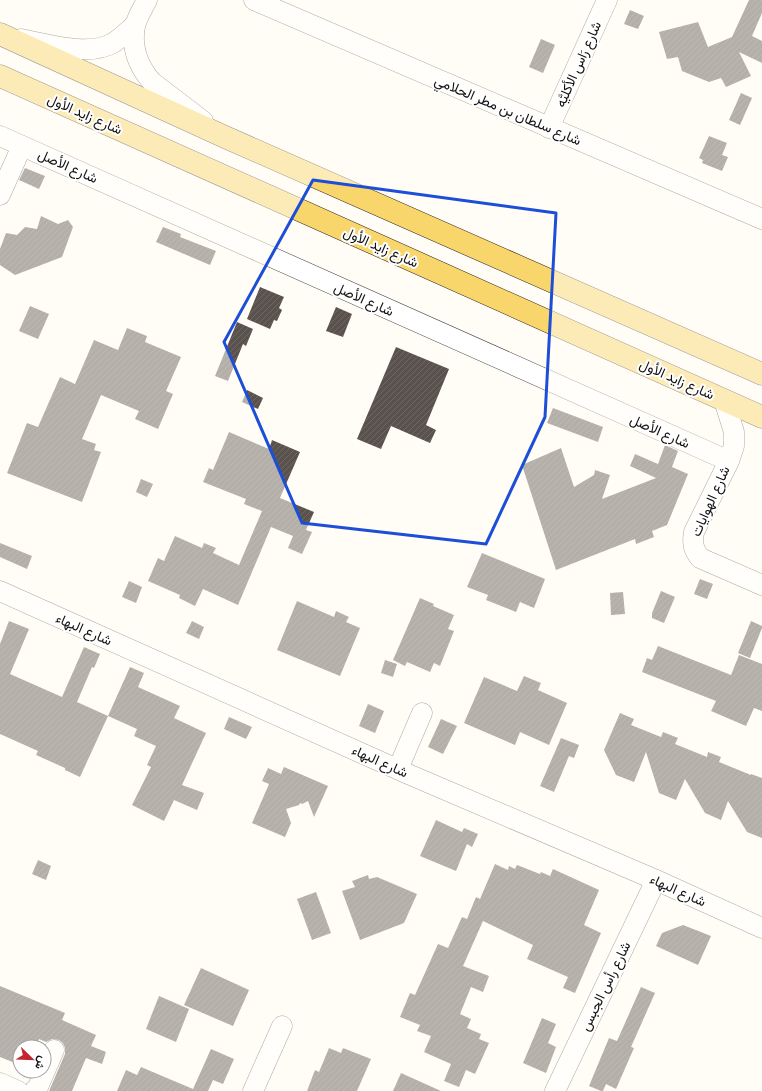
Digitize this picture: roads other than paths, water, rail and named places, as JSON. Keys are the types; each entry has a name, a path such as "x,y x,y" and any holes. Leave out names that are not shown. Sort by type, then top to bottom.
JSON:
{"main road":[{"path":"2,36 225,137 762,374"},
{"name":"شارع زايد الأول","path":"0,76 762,417"}],"street":[{"path":"147,0 135,25 134,48 136,56 145,74 160,89 225,137"},
{"name":"شارع سلطان بن مطر الحلامي","path":"254,0 762,219"},
{"name":"شارع رَاس الأكليَّه","path":"549,128 607,0"},
{"path":"2,36 88,50 101,48 113,43 135,25"},
{"name":"شارع الأصل","path":"0,136 728,461"},
{"path":"0,195 22,146"},
{"name":"شارع الهوايات","path":"724,400 734,432 734,446 694,532 692,542 694,551 700,558 762,585"},
{"name":"شارع البهاء","path":"0,591 398,769 656,880 762,928"},
{"path":"398,769 422,713"},
{"name":"شارع رأس الجبس","path":"555,1091 656,880"},
{"path":"253,1091 282,1026"},
{"path":"34,1091 38,1087 54,1050"},
{"path":"0,1083 18,1091"}]}
